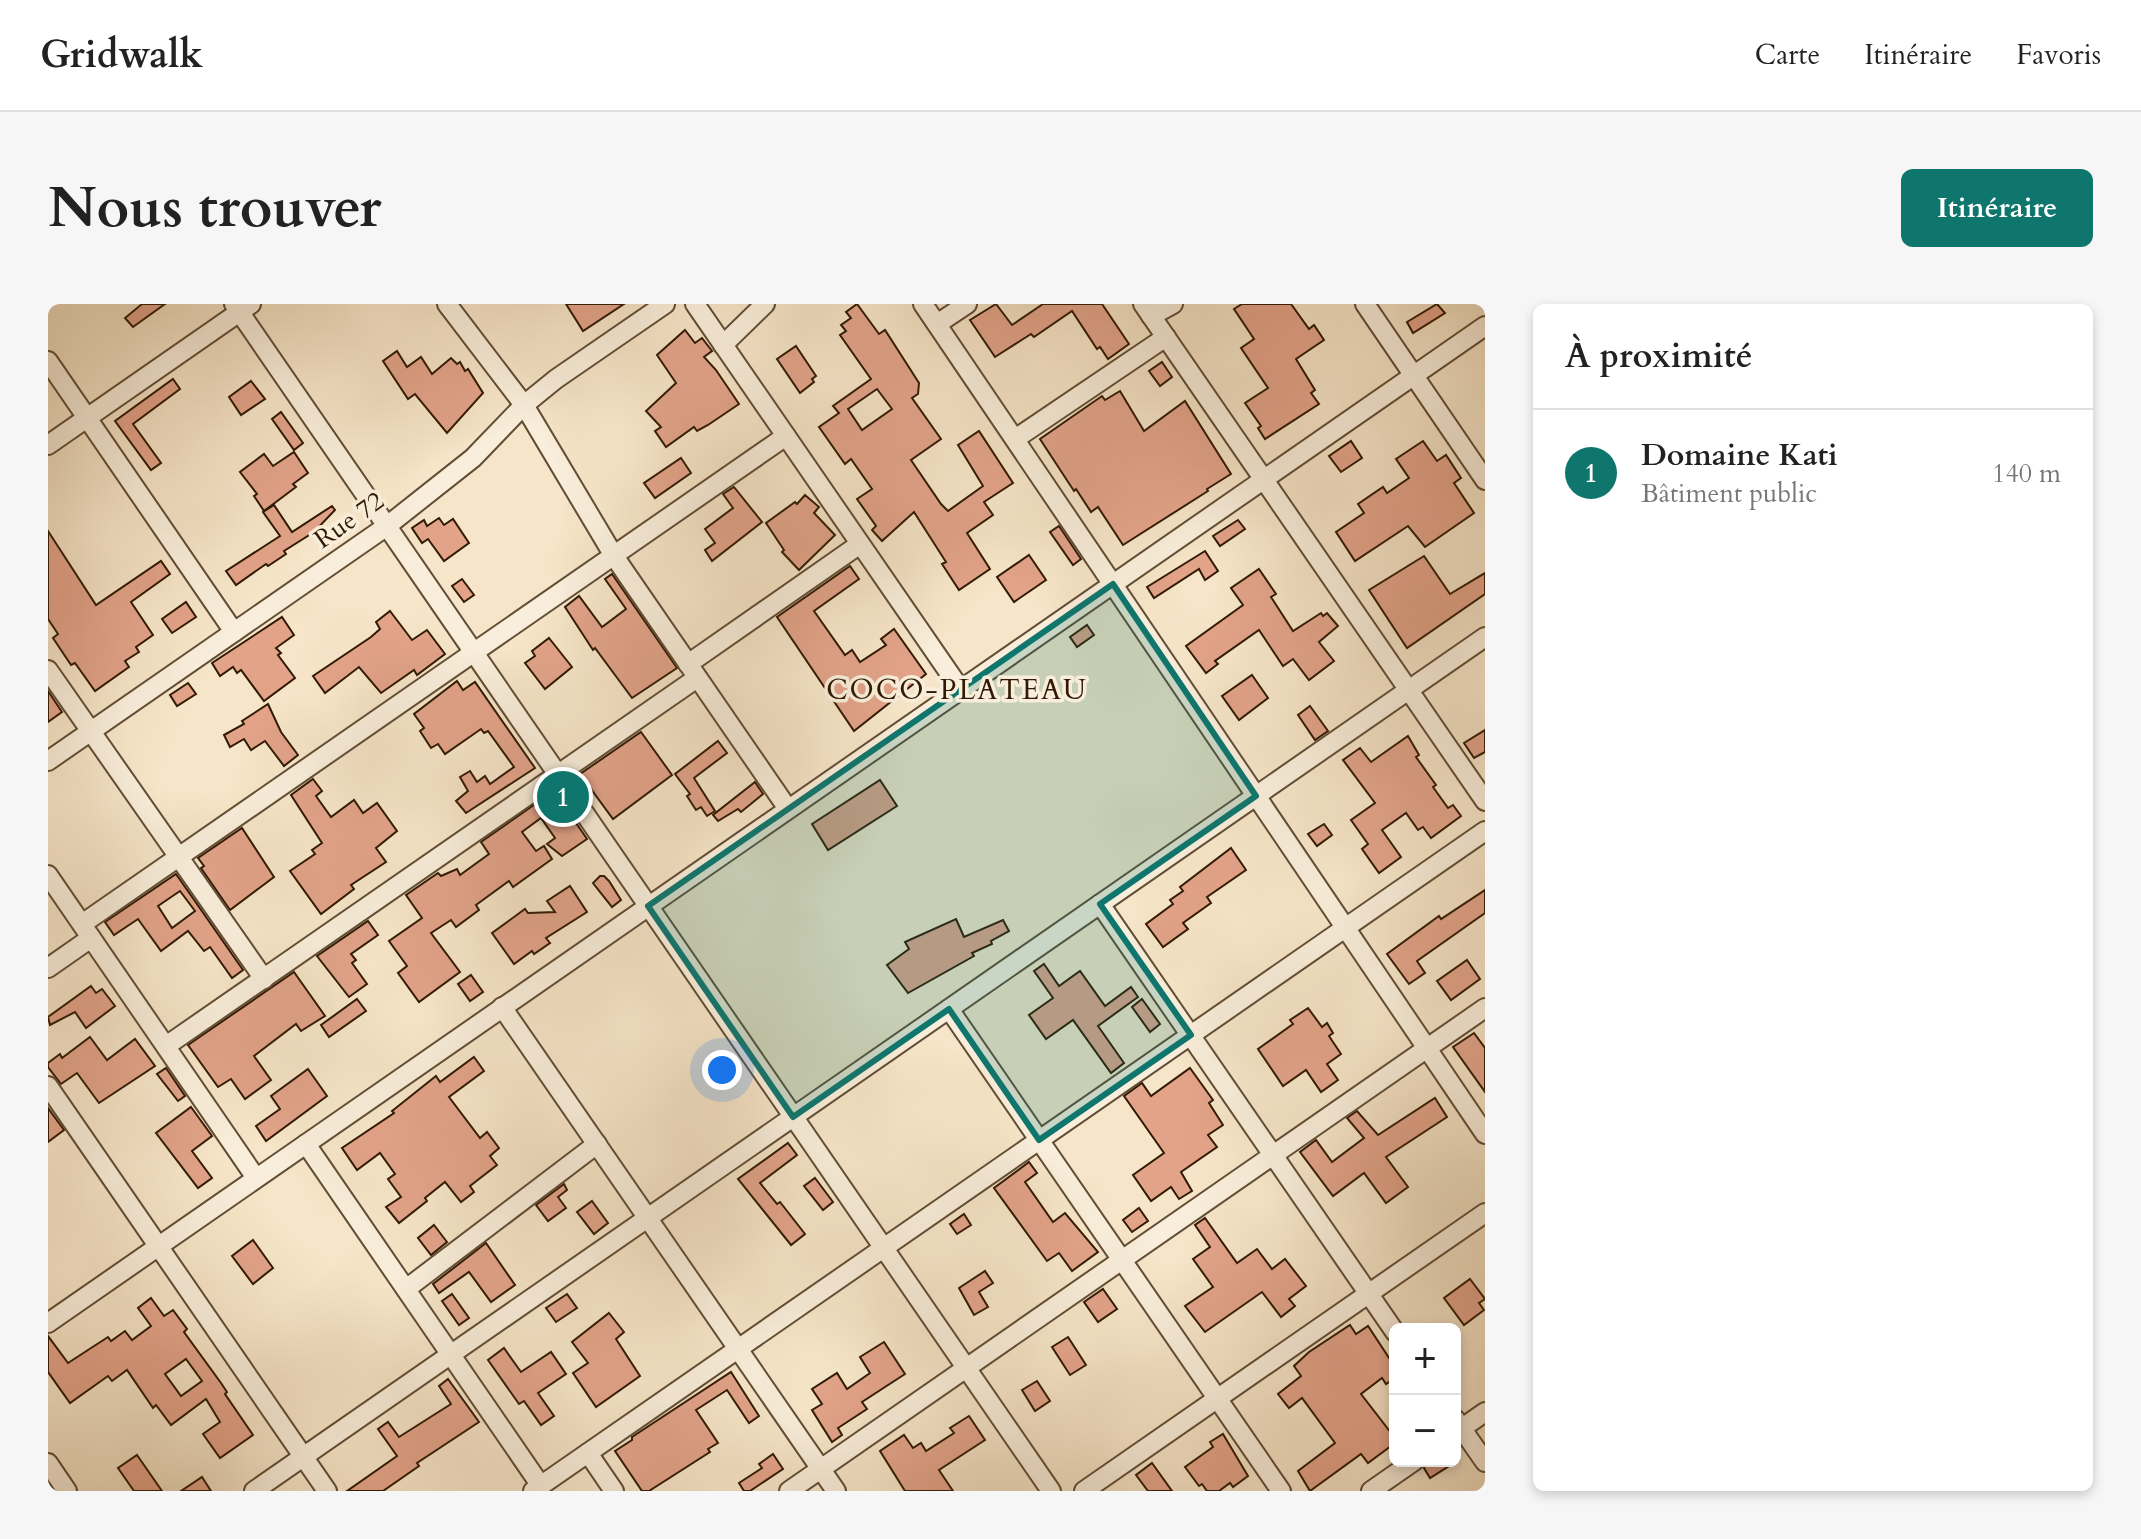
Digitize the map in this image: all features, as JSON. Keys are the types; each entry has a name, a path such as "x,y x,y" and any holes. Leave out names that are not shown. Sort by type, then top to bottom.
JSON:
{"street":[{"path":"447,304 524,405 614,556 788,809"},
{"name":"Rue 72","path":"48,761 387,526 473,458 524,405 556,379 665,304"},
{"path":"695,304 961,690"},
{"path":"723,345 765,304"},
{"path":"923,304 1485,1134"},
{"path":"937,324 967,304"},
{"path":"1173,304 1147,310 1485,801"},
{"path":"1365,304 1485,480"},
{"path":"48,445 241,307 387,526 1051,1491"},
{"path":"48,1323 1485,326"},
{"path":"1015,439 1166,337"},
{"path":"48,361 234,632"},
{"path":"48,968 87,931 179,857 786,436"},
{"path":"166,1046 558,774 860,544"},
{"path":"254,1491 1485,637"},
{"path":"48,670 264,979"},
{"path":"306,1144 451,1354 537,1488 1485,831"},
{"path":"48,875 256,1178"},
{"path":"1100,904 1389,1323"},
{"path":"502,1007 836,1491"},
{"path":"789,1491 1485,1008"},
{"path":"949,1009 1281,1491"},
{"path":"48,1086 327,1491"},
{"path":"406,1289 597,1144"},
{"path":"1084,1491 1485,1213"},
{"path":"1461,1425 1485,1412"},
{"path":"1461,1432 1485,1462"},
{"path":"588,1453 614,1491"},
{"path":"48,1463 67,1491"},
{"path":"1371,1491 1405,1467"}],"highlighted area":[{"path":"1113,584 1256,796 1100,904 1191,1035 1039,1140 949,1009 793,1117 648,906"}],"building":[{"path":"142,304 165,304 133,327 125,318"},
{"path":"566,304 624,304 583,331"},
{"path":"857,304 879,334 885,330 919,383 918,394 912,398 941,439 911,460 941,504 948,511 983,486 958,445 979,431 1013,483 984,502 993,515 967,533 990,569 959,590 942,564 946,562 914,512 882,541 872,530 876,526 857,499 872,489 851,459 845,464 819,427 839,413 833,406 871,379 840,335 846,331 841,325 851,318 846,312","holes":["877,389 892,409 862,430 848,409"]},
{"path":"996,304 1012,325 1043,304 1102,304 1129,344 1108,359 1100,347 1097,349 1072,311 1034,337 1031,334 995,357 970,320"},
{"path":"1242,304 1291,304 1309,329 1314,325 1324,340 1296,359 1315,390 1311,393 1319,404 1265,439 1258,428 1261,426 1245,403 1268,388 1241,348 1254,339 1234,309"},
{"path":"1437,304 1445,313 1413,333 1407,322"},
{"path":"685,330 695,343 702,338 712,351 704,357 739,404 697,431 694,427 666,447 655,431 661,427 646,411 676,383 657,355"},
{"path":"796,346 816,376 812,379 814,382 800,393 777,359"},
{"path":"397,351 407,367 421,357 432,374 451,358 457,364 460,362 483,393 447,433 415,394 408,399 383,361"},
{"path":"1162,362 1172,377 1160,386 1149,371"},
{"path":"173,379 180,389 133,424 161,463 151,470 115,421"},
{"path":"251,381 265,399 241,415 229,397"},
{"path":"1120,391 1144,431 1185,401 1231,474 1123,545 1098,507 1091,512 1076,489 1074,491 1040,439 1102,396 1105,400"},
{"path":"281,412 303,443 294,450 272,419"},
{"path":"1351,441 1362,458 1341,472 1329,456"},
{"path":"1423,441 1437,461 1446,455 1461,478 1454,483 1474,513 1425,547 1408,526 1355,561 1336,532 1364,513 1358,504 1383,487 1387,493 1409,478 1396,459"},
{"path":"294,452 308,473 293,484 296,487 264,511 254,496 257,494 240,472 264,454 273,466"},
{"path":"681,458 691,473 655,498 644,483"},
{"path":"734,487 762,522 712,561 705,550 715,543 705,529 733,508 723,494"},
{"path":"805,495 819,507 814,513 835,535 799,570 782,552 784,550 766,523 795,502 797,504"},
{"path":"274,505 292,532 332,506 335,510 314,532 284,551 286,554 236,585 226,571 280,536 263,512"},
{"path":"439,518 444,525 453,519 469,543 444,561 428,539 422,543 412,528 424,520 427,526"},
{"path":"1238,520 1245,529 1220,546 1213,536"},
{"path":"1059,526 1081,559 1073,565 1050,532"},
{"path":"48,531 96,605 161,561 170,574 131,602 153,635 136,647 139,652 125,661 129,667 95,691 75,663 71,665 53,638 58,634 48,619"},
{"path":"1205,551 1218,571 1205,580 1199,569 1154,598 1147,587"},
{"path":"1029,555 1046,580 1014,602 997,577"},
{"path":"1424,556 1450,594 1485,573 1485,594 1407,648 1369,590"},
{"path":"850,566 859,579 814,611 845,655 852,650 860,662 886,645 881,639 894,629 926,674 854,731 777,617"},
{"path":"1259,569 1276,594 1271,597 1293,631 1321,613 1323,616 1327,613 1338,626 1319,642 1334,661 1309,680 1293,659 1283,666 1259,630 1215,661 1218,664 1206,673 1186,646 1243,605 1231,588"},
{"path":"612,574 677,668 632,698 595,648 593,650 565,607 579,596 602,627 626,609 605,579"},
{"path":"462,579 474,595 464,602 452,586"},
{"path":"186,602 196,617 172,633 162,619"},
{"path":"390,611 412,640 427,630 445,654 417,675 414,670 381,693 359,667 325,693 313,676 371,637 380,629 376,622"},
{"path":"282,617 294,635 276,648 295,678 264,701 241,670 237,673 233,667 220,676 212,663"},
{"path":"1087,625 1094,635 1077,647 1070,637"},
{"path":"549,638 572,667 545,689 525,663 535,656 532,651"},
{"path":"1252,675 1268,698 1239,720 1222,696"},
{"path":"457,681 463,690 475,682 535,768 466,813 456,801 468,791 460,777 470,771 477,782 485,776 490,784 514,767 488,731 484,733 481,729 445,754 438,744 431,748 420,731 424,728 414,714"},
{"path":"188,683 196,694 177,706 170,695"},
{"path":"48,691 62,712 48,722"},
{"path":"268,704 281,732 298,755 284,766 265,741 251,750 244,739 230,747 224,735 244,724 242,721"},
{"path":"1310,706 1328,731 1315,740 1298,715"},
{"path":"1485,730 1485,752 1474,758 1464,743"},
{"path":"641,732 672,775 613,819 580,774"},
{"path":"1408,736 1419,755 1416,757 1436,785 1433,787 1448,808 1453,805 1461,816 1431,838 1423,827 1418,830 1406,813 1382,830 1401,857 1379,873 1362,849 1368,844 1351,820 1375,803 1343,760 1360,748 1371,762"},
{"path":"718,741 727,753 694,778 715,811 707,816 701,807 696,810 687,796 690,794 675,774"},
{"path":"313,779 322,791 316,796 331,817 354,800 363,813 377,803 397,831 376,848 386,862 351,885 354,889 321,914 290,871 315,854 312,850 322,843 291,795"},
{"path":"880,780 897,806 828,850 812,824"},
{"path":"755,782 763,794 741,812 738,809 718,821 713,815"},
{"path":"554,791 587,839 562,856 547,844 555,838 541,818 522,832 536,851 544,846 552,859 513,887 509,881 476,905 479,910 456,927 451,920 431,933 460,972 419,1002 398,973 407,966 389,941 422,918 406,895 438,873 441,876 457,869 460,875 489,854 481,842"},
{"path":"1324,824 1332,835 1317,846 1308,834"},
{"path":"242,828 274,877 230,910 201,868 204,866 198,858"},
{"path":"1231,848 1246,870 1207,897 1211,903 1183,923 1188,929 1163,947 1146,924 1173,904 1170,900 1183,891 1180,887"},
{"path":"176,874 243,970 232,978 210,947 204,951 188,931 161,951 138,919 114,935 105,922","holes":["180,891 195,911 172,928 158,906"]},
{"path":"600,876 609,881 621,900 612,907 593,883"},
{"path":"570,886 587,912 546,938 550,943 514,964 492,933 525,909 528,913 555,912 547,901"},
{"path":"1485,890 1485,913 1417,961 1425,973 1409,984 1387,954 1439,916 1441,919"},
{"path":"956,919 964,937 1003,920 1009,931 991,941 992,944 972,953 974,956 908,993 887,965 909,949 905,942"},
{"path":"368,921 378,935 351,954 356,960 352,963 367,984 349,997 317,956"},
{"path":"1467,960 1480,979 1451,1000 1437,981"},
{"path":"1044,964 1059,986 1080,971 1105,1006 1131,987 1138,997 1098,1026 1124,1063 1111,1073 1073,1020 1046,1039 1029,1015 1053,998 1034,971"},
{"path":"294,972 325,1016 301,1031 296,1024 254,1056 271,1080 245,1099 231,1079 218,1087 188,1045"},
{"path":"471,975 483,992 470,1001 458,984"},
{"path":"91,986 96,993 102,989 115,1006 86,1028 75,1012 50,1025 48,1017"},
{"path":"357,999 366,1011 329,1037 321,1025"},
{"path":"1142,999 1160,1024 1150,1032 1132,1007"},
{"path":"1308,1008 1322,1027 1327,1023 1333,1033 1329,1036 1341,1054 1327,1064 1338,1080 1321,1092 1306,1070 1283,1086 1258,1049 1293,1024 1290,1020"},
{"path":"1474,1033 1485,1048 1485,1092 1453,1047"},
{"path":"90,1037 107,1060 135,1039 155,1066 99,1103 77,1073 61,1084 48,1067 48,1063 60,1054 62,1058"},
{"path":"474,1057 484,1071 449,1097 480,1138 487,1132 499,1148 490,1156 497,1165 470,1186 474,1192 461,1202 445,1182 399,1223 386,1207 401,1197 388,1179 395,1174 380,1153 357,1170 342,1148 394,1113 392,1111 436,1076 440,1082"},
{"path":"166,1068 185,1096 178,1101 157,1074"},
{"path":"1190,1068 1213,1100 1209,1103 1223,1125 1208,1135 1217,1147 1181,1172 1192,1191 1179,1199 1171,1187 1151,1201 1133,1175 1164,1153 1124,1096 1142,1083 1151,1096"},
{"path":"308,1069 327,1096 266,1141 256,1126 280,1109 271,1096"},
{"path":"1435,1098 1447,1117 1386,1157 1408,1187 1386,1203 1364,1173 1333,1196 1300,1152 1316,1140 1332,1162 1364,1138 1347,1118 1357,1111 1378,1135"},
{"path":"191,1107 212,1136 192,1151 212,1178 198,1188 156,1133"},
{"path":"48,1108 64,1130 48,1142"},
{"path":"788,1143 797,1155 760,1183 777,1204 780,1202 805,1234 791,1245 738,1179"},
{"path":"1029,1162 1037,1173 1025,1182 1053,1222 1065,1213 1098,1252 1072,1271 1059,1253 1047,1261 994,1188"},
{"path":"815,1178 833,1202 823,1210 804,1186"},
{"path":"564,1184 567,1190 558,1197 566,1208 548,1221 536,1205"},
{"path":"592,1201 608,1223 594,1234 577,1212"},
{"path":"1139,1208 1148,1221 1132,1232 1123,1220"},
{"path":"964,1214 971,1225 957,1234 950,1224"},
{"path":"1205,1218 1237,1263 1257,1249 1272,1269 1285,1259 1306,1286 1289,1299 1295,1306 1281,1317 1262,1292 1205,1332 1185,1306 1213,1287 1193,1259 1210,1247 1195,1225"},
{"path":"434,1225 447,1242 431,1255 418,1238"},
{"path":"253,1240 273,1268 253,1284 232,1256"},
{"path":"486,1243 515,1285 491,1302 469,1272 439,1293 433,1284"},
{"path":"985,1271 993,1283 979,1292 988,1307 974,1315 959,1288"},
{"path":"1470,1279 1485,1299 1479,1303 1484,1310 1464,1325 1444,1298"},
{"path":"1103,1289 1117,1309 1098,1322 1084,1302"},
{"path":"452,1294 469,1318 459,1325 442,1301"},
{"path":"567,1294 577,1308 556,1322 546,1308"},
{"path":"151,1298 164,1316 173,1310 187,1329 184,1332 253,1435 220,1458 203,1434 220,1422 206,1399 171,1425 156,1405 153,1408 127,1370 112,1381 108,1376 70,1403 48,1372 48,1336 68,1363 108,1337 111,1341 125,1331 132,1340 151,1326 138,1308","holes":["186,1359 202,1381 181,1396 165,1374"]},
{"path":"609,1313 624,1332 616,1339 640,1376 596,1407 573,1373 588,1363 572,1342"},
{"path":"1350,1325 1356,1334 1368,1326 1389,1358 1389,1382 1386,1384 1382,1378 1361,1394 1389,1430 1389,1447 1368,1463 1361,1454 1310,1491 1298,1471 1335,1443 1302,1398 1289,1408 1278,1394 1301,1376 1294,1366 1309,1352"},
{"path":"1068,1337 1086,1365 1070,1375 1052,1347"},
{"path":"884,1342 905,1374 862,1402 867,1409 838,1428 842,1435 832,1442 812,1410 822,1404 812,1389 837,1373 847,1389 870,1373 860,1357"},
{"path":"504,1348 521,1372 551,1352 566,1374 538,1393 554,1416 541,1425 524,1401 519,1404 488,1360"},
{"path":"731,1372 759,1416 749,1423 727,1390 696,1410 718,1443 708,1449 710,1452 649,1491 642,1491 615,1451"},
{"path":"448,1379 479,1422 417,1463 419,1466 383,1491 347,1491 397,1456 378,1429 388,1422 399,1437 451,1404 439,1386"},
{"path":"1037,1381 1050,1401 1035,1411 1022,1390"},
{"path":"969,1416 985,1440 939,1470 953,1491 905,1491 880,1451 904,1435 913,1448 921,1443 926,1451 954,1433 950,1428"},
{"path":"1223,1434 1248,1476 1233,1487 1230,1483 1219,1491 1207,1491 1202,1484 1199,1486 1185,1467 1213,1447 1210,1442"},
{"path":"773,1454 783,1469 750,1491 744,1491 739,1483 762,1468 759,1464"},
{"path":"137,1455 162,1491 134,1491 118,1468"},
{"path":"1152,1463 1172,1491 1148,1491 1136,1475"},
{"path":"1424,1467 1447,1467 1430,1478"},
{"path":"202,1477 211,1491 181,1491"}],"place":[{"name":"Domaine Kati","path":"563,797"}],"district":[{"name":"COCO-PLATEAU","path":"957,690"}]}
